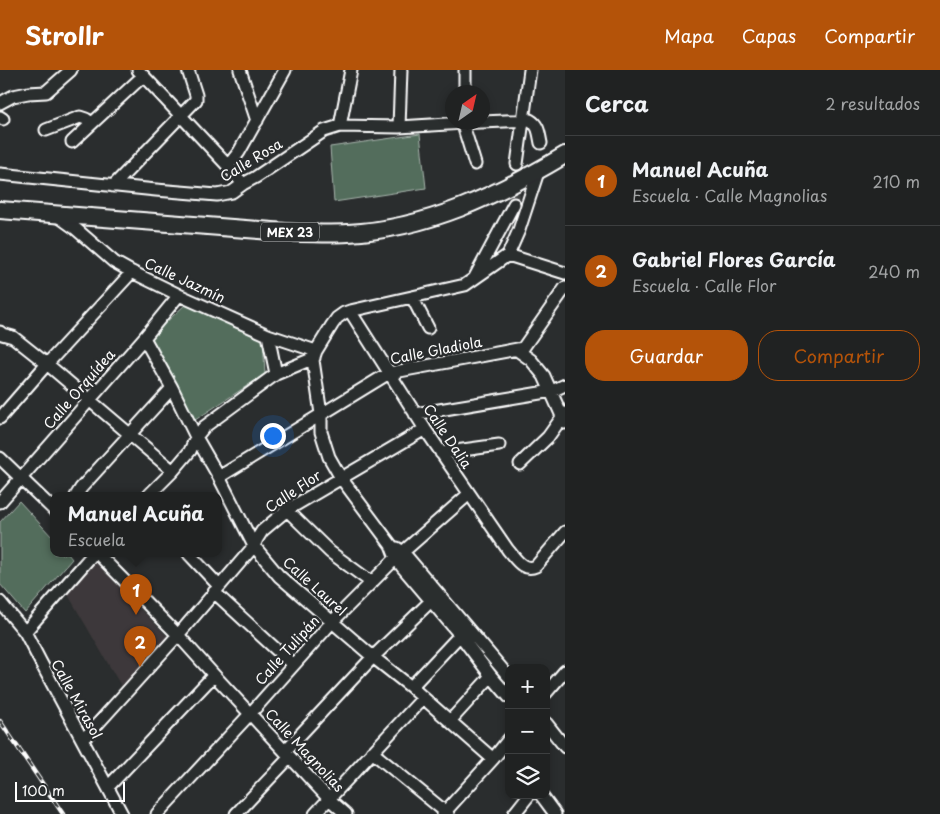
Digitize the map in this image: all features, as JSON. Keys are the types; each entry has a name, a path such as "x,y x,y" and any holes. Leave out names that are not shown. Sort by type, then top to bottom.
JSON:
{"highway":[{"name":"MEX 23","path":"0,210 298,233 347,233 376,230 433,218 492,195 538,172 565,155"}],"street":[{"path":"0,103 13,96 46,92 71,70"},
{"path":"113,186 196,100 188,70"},
{"path":"240,70 256,121"},
{"path":"228,166 239,152 284,70"},
{"path":"340,126 351,70"},
{"path":"399,126 401,70"},
{"path":"464,85 465,70"},
{"path":"517,164 529,70"},
{"path":"72,142 140,73 243,184"},
{"path":"46,130 80,118 92,123"},
{"path":"524,121 530,120 537,126 540,144"},
{"name":"Calle Rosa","path":"490,122 524,121"},
{"name":"Calle Rosa","path":"0,174 217,195 232,192 324,131 340,126 445,124"},
{"path":"464,130 475,164"},
{"path":"505,673 391,545 341,478 329,457 322,432 314,369 315,355 326,333 337,318 350,311 465,285 508,255 519,230 538,172"},
{"path":"474,280 514,204"},
{"name":"Calle Jazmín","path":"54,214 76,229 114,262 132,272 179,295 315,355"},
{"path":"508,255 565,273"},
{"path":"0,418 132,272"},
{"path":"517,350 523,348 528,342 565,288"},
{"name":"Calle Orquídea","path":"0,502 144,338 179,295"},
{"path":"412,297 428,328"},
{"name":"Calle Dalia","path":"350,311 415,414 469,494 508,550 524,567 530,569 536,566 565,532"},
{"path":"1,334 13,337 47,364 173,471"},
{"path":"268,335 276,374"},
{"name":"Calle Laurel","path":"144,338 254,546 279,576 493,759"},
{"path":"517,350 531,360 544,376 564,418 548,437 520,464"},
{"name":"Calle Gladiola","path":"219,477 389,373 517,350"},
{"path":"152,492 190,451 196,437 204,427 276,374 315,355"},
{"path":"415,414 552,391 565,385"},
{"path":"78,492 172,388"},
{"name":"Calle Flor","path":"83,740 178,635 254,546 256,538 262,532 287,510 425,429"},
{"path":"442,453 499,445"},
{"path":"0,458 50,506"},
{"name":"Calle Tulipán","path":"157,814 332,622 371,582 469,494"},
{"path":"287,510 330,552 371,582"},
{"path":"400,555 432,600 505,692"},
{"path":"25,632 90,557"},
{"name":"Calle Magnolias","path":"101,557 178,635 329,799 346,814"},
{"path":"191,557 217,589 293,665"},
{"path":"236,814 373,657 432,600"},
{"name":"Calle Mirasol","path":"0,602 25,632 122,814"},
{"path":"411,687 460,634"},
{"path":"550,688 565,671"},
{"path":"108,787 214,675"},
{"path":"450,721 491,676"},
{"path":"316,814 423,698"},
{"path":"550,728 565,747"},
{"path":"372,752 445,813 505,744"},
{"path":"514,814 527,799"},
{"path":"544,799 555,814"}],"shaded area":[{"path":"95,562 169,638 124,691 67,593"}],"green space":[{"path":"420,134 426,188 334,202 330,147"},
{"path":"187,303 263,337 265,374 192,422 149,338"},
{"path":"19,501 50,535 50,557 70,557 72,559 25,613 0,584 0,522"}],"tunnel":[{"path":"514,204 517,164"}],"railway":[{"path":"0,721 63,814"}],"place":[{"name":"Manuel Acuña","path":"136,615"},
{"name":"Gabriel Flores García","path":"140,667"}]}
